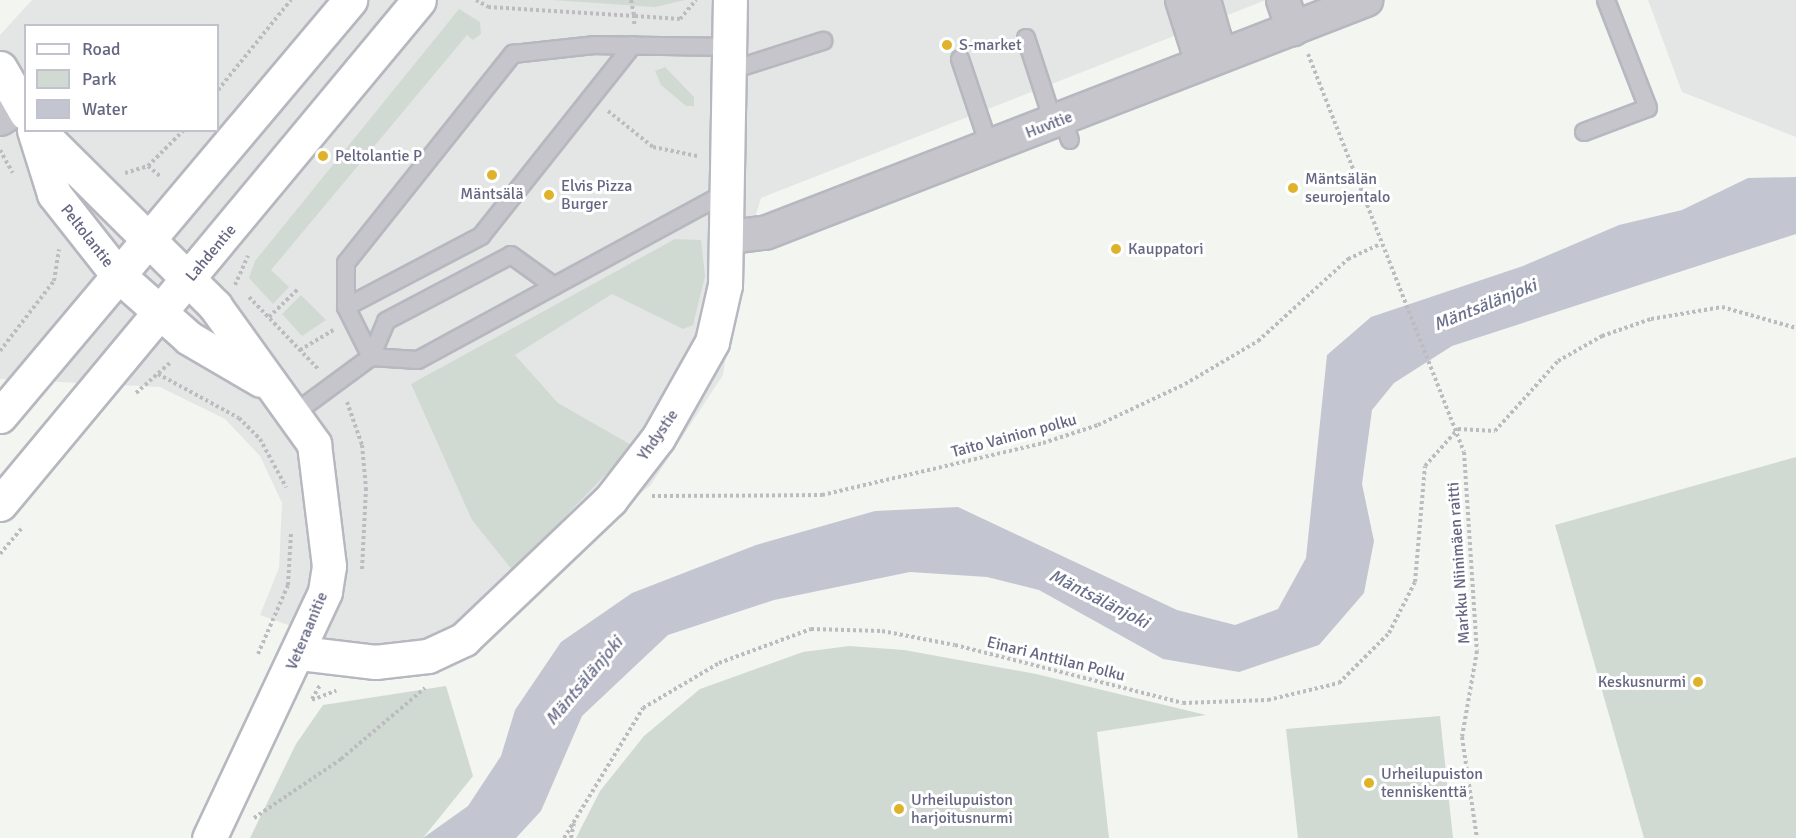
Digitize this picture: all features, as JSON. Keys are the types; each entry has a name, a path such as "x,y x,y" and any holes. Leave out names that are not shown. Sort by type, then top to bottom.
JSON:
{"main road":[{"path":"0,416 117,274 150,238 350,0"},
{"name":"Lahdentie","path":"0,504 161,314 419,0"},
{"name":"Yhdystie","path":"300,653 375,662 428,656 464,639 493,616 610,500 687,393 712,342 730,237 730,0"},
{"name":"Peltolantie","path":"0,68 24,120"},
{"name":"Peltolantie","path":"29,132 54,194 117,274"},
{"name":"Peltolantie","path":"37,132 150,238"},
{"name":"Veteraanitie","path":"150,238 215,306 270,386 295,413 314,444 319,464 329,566 325,591 300,653 209,838"},
{"name":"Veteraanitie","path":"117,274 189,338 270,386"}],"street":[{"path":"1182,0 1197,47 1215,39 1204,0"},
{"path":"1283,0 1299,27"},
{"name":"Huvitie","path":"730,237 765,233 990,148 1062,128 1366,0"}],"lane":[{"path":"1584,132 1648,108 1606,0"},
{"path":"1026,38 1062,128"},
{"path":"371,357 346,307 346,263 513,54 633,45 729,59 823,41"},
{"path":"346,307 481,236 633,45"},
{"path":"960,59 990,148"},
{"path":"371,357 418,360 730,191"},
{"path":"295,413 371,357 386,321 511,255 554,286"}],"path":[{"path":"219,89 291,0"},
{"path":"476,0 488,7 635,16 631,0"},
{"path":"1299,27 1308,57 1436,385 1458,429 1495,431 1558,361 1602,336 1651,319 1722,308 1796,328"},
{"path":"602,107 653,147 674,155 730,157"},
{"name":"Taito Vainion polku","path":"648,496 822,495 1043,443 1098,425 1185,384 1258,341 1348,259 1381,244"},
{"path":"269,316 299,288"},
{"path":"158,374 239,418 260,439 288,496"},
{"name":"Einari Anttilan Polku","path":"564,838 644,708 719,663 811,629 882,631 955,645 1184,703 1268,700 1339,683 1389,633 1415,582 1425,466 1458,429"},
{"name":"Markku Niinimäen raitti","path":"1458,429 1477,651 1462,737 1477,838"},
{"path":"255,662 288,585 291,527"},
{"path":"247,822 341,759 433,682"},
{"path":"312,700 345,691"},
{"path":"570,838 574,819"}],"shaded area":[{"path":"32,0 1266,0 761,198 740,266 723,375 650,486 435,647 359,650 260,615 279,568 282,503 260,456 225,419 160,387 0,379 0,35"},
{"path":"1648,0 1796,0 1796,137 1682,92"}],"green space":[{"path":"551,0 685,0 655,7"},
{"path":"459,9 480,22 481,34 473,40 467,35 271,270 289,287 273,304 249,278 255,261"},
{"path":"665,67 694,97 694,106 686,106 661,85 655,71"},
{"path":"675,239 701,240 705,276 693,325 683,329 612,294 515,355 558,403 633,446 513,571 472,520 411,384"},
{"path":"301,295 326,320 302,336 282,314"},
{"name":"Keskusnurmi","path":"1796,457 1796,838 1644,838 1555,525"},
{"path":"849,646 904,650 1036,674 1206,715 1097,732 1109,838 576,838 600,791 644,736 700,689 803,652"},
{"path":"446,686 473,776 423,838 250,838 296,744 323,705"},
{"name":"Urheilupuiston tenniskenttä","path":"1440,716 1453,838 1298,838 1286,729"}],"water":[{"name":"Mäntsälänjoki","path":"1796,177 1796,234 1452,346 1394,383 1372,410 1362,484 1374,541 1364,593 1319,645 1239,672 1163,659 1039,590 987,577 910,572 774,600 668,635 582,716 541,811 516,838 423,838 468,806 501,756 515,710 561,642 632,593 756,545 875,511 958,507 1177,610 1235,625 1278,609 1306,558 1327,355 1371,317 1523,266 1619,225 1682,210 1748,178"}],"place":[{"name":"S-market","path":"947,45"},
{"name":"Peltolantie P","path":"323,156"},
{"name":"Mäntsälä","path":"492,175"},
{"name":"Mäntsälän seurojentalo","path":"1293,188"},
{"name":"Elvis Pizza Burger","path":"549,195"},
{"name":"Kauppatori","path":"1116,249"},
{"name":"Keskusnurmi","path":"1698,682"},
{"name":"Urheilupuiston tenniskenttä","path":"1369,783"},
{"name":"Urheilupuiston harjoitusnurmi","path":"899,809"}]}
